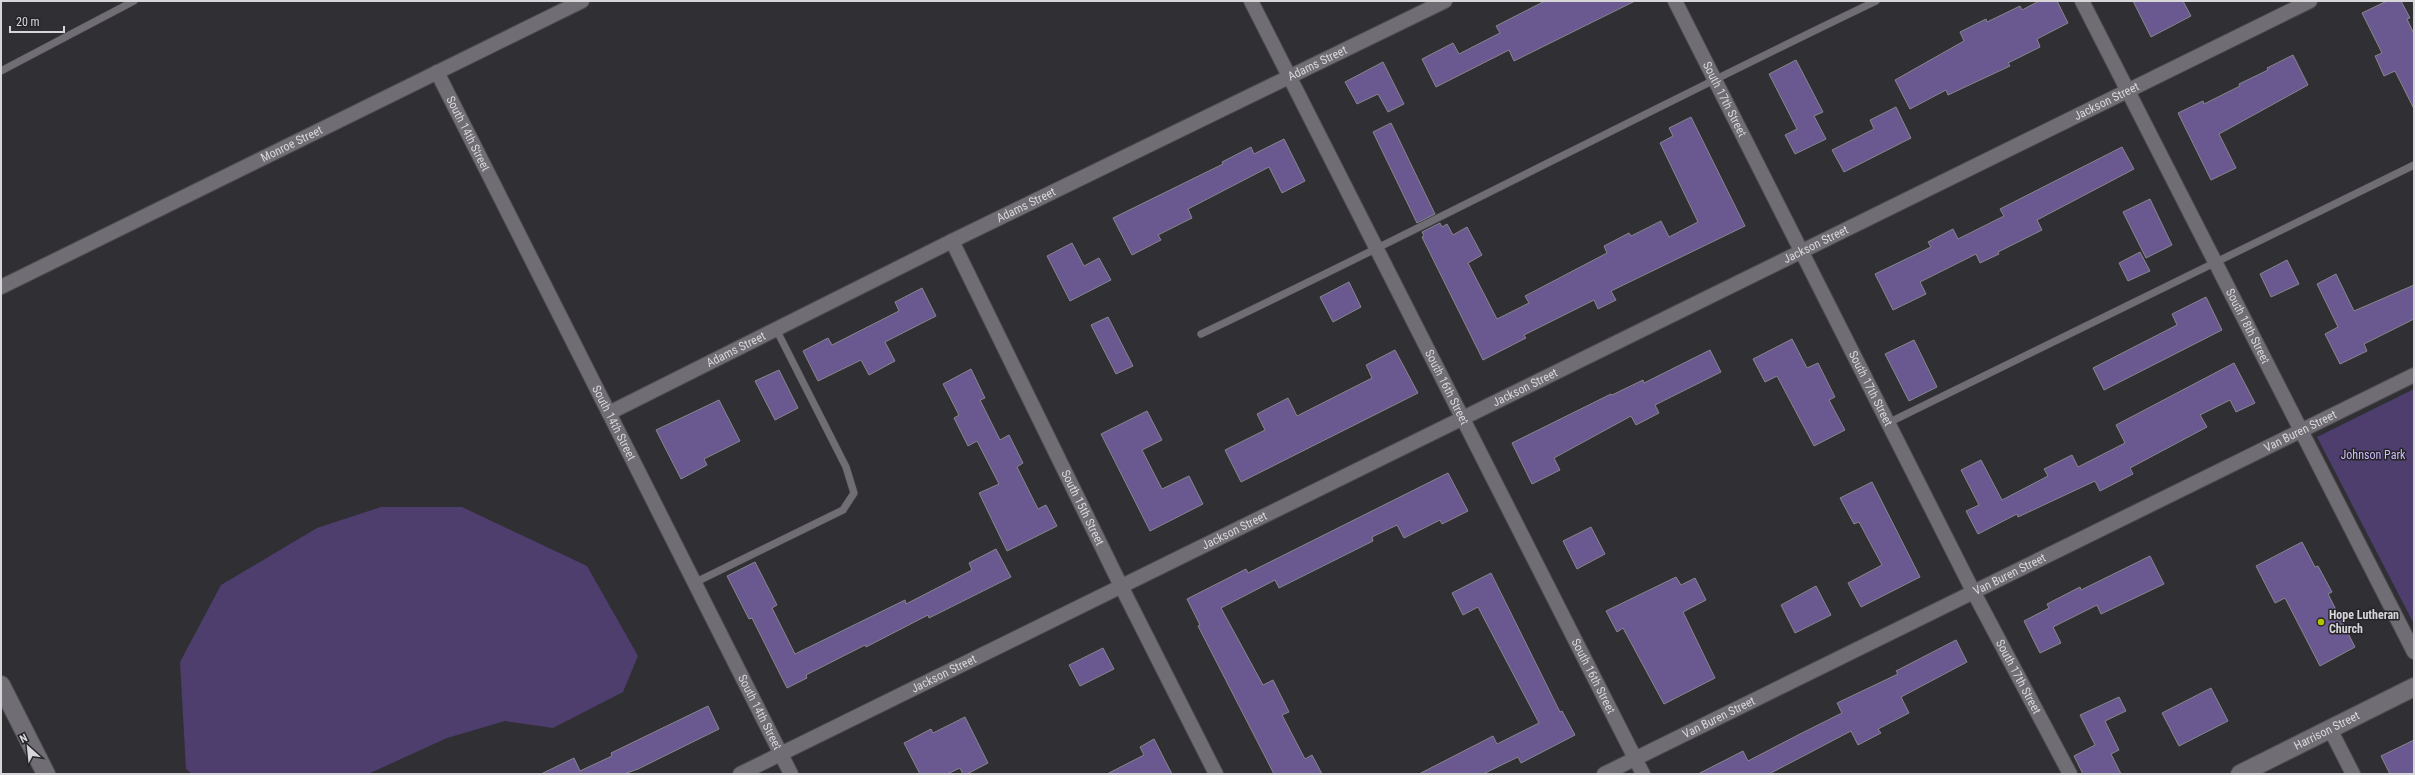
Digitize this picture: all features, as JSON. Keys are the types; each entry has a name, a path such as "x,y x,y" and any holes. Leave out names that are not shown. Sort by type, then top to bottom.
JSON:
{"street":[{"name":"Monroe Street","path":"1,287 582,1"},
{"name":"South 16th Street","path":"1251,1 1643,774"},
{"name":"Adams Street","path":"609,413 952,241 1290,78 1445,1"},
{"name":"South 17th Street","path":"1676,1 1973,591 2070,774"},
{"name":"South 18th Street","path":"2082,1 2414,652"},
{"name":"Jackson Street","path":"740,774 2310,1"},
{"name":"South 14th Street","path":"437,72 791,774"},
{"name":"South 15th Street","path":"952,241 1121,586 1216,774"},
{"name":"Van Buren Street","path":"1604,774 2414,375"},
{"path":"1,685 6,707 46,774"},
{"name":"Harrison Street","path":"2240,774 2414,687"},
{"path":"2330,729 2353,774"}],"lane":[{"path":"1,71 134,1"},
{"path":"1201,334 1377,250 1714,78 1876,1"},
{"path":"1888,423 2414,165"},
{"path":"694,583 843,510 854,493 846,467 776,329"}],"green space":[{"name":"Johnson Park","path":"2414,389 2414,624 2317,437"},
{"path":"381,507 462,507 587,566 638,656 623,692 553,728 505,721 447,738 368,774 192,774 186,769 180,662 221,585 317,528"}],"building":[{"path":"1545,1 1635,1 1514,61 1509,50 1436,87 1422,59 1453,43 1459,54 1500,33 1496,26"},
{"path":"2039,1 2057,1 2068,23 2037,39 2040,47 2008,63 2010,66 1948,95 1946,90 1910,109 1895,80 1964,41 1960,32 1986,19 1987,22 2020,6 2022,10"},
{"path":"2133,1 2183,1 2191,16 2151,37"},
{"path":"2387,1 2401,1 2410,18 2407,19 2414,34 2414,109 2395,71 2384,76 2375,56 2382,53 2362,13"},
{"path":"2293,55 2308,85 2219,134 2236,168 2211,180 2178,113 2203,101 2204,104 2240,86 2239,84 2268,70 2267,68"},
{"path":"1796,60 1823,112 1814,116 1826,139 1795,154 1785,135 1797,129 1769,74"},
{"path":"1383,62 1404,104 1388,112 1378,94 1357,104 1345,82"},
{"path":"1896,107 1911,138 1844,172 1832,150 1874,129 1870,120"},
{"path":"1691,117 1745,226 1611,291 1616,300 1598,309 1594,300 1524,335 1526,338 1483,360 1422,237 1424,236 1422,232 1440,223 1442,227 1447,224 1453,235 1467,227 1482,255 1468,263 1497,319 1529,303 1525,296 1607,253 1604,246 1629,233 1631,236 1661,221 1669,237 1698,222 1660,143 1673,136 1669,128"},
{"path":"1391,123 1435,214 1417,223 1373,132"},
{"path":"1284,139 1305,181 1282,193 1269,167 1188,209 1192,218 1158,235 1161,240 1132,255 1113,218 1223,164 1222,162 1251,147 1254,154"},
{"path":"2122,147 2134,169 2037,220 2042,230 1998,252 1999,254 1980,263 1976,254 1920,282 1926,294 1893,310 1875,274 1931,247 1928,242 1953,229 1958,239 2004,216 2000,209"},
{"path":"2150,199 2172,245 2146,258 2123,212"},
{"path":"1072,243 1084,266 1099,258 1111,280 1070,301 1047,256"},
{"path":"2140,252 2150,271 2128,281 2119,263"},
{"path":"2287,260 2299,284 2271,297 2260,274"},
{"path":"2336,274 2354,311 2414,285 2414,319 2364,344 2367,351 2340,364 2325,334 2338,327 2317,284"},
{"path":"1349,282 1361,307 1333,322 1320,297"},
{"path":"922,288 936,316 885,342 895,361 869,375 861,360 818,381 803,351 828,338 832,345 899,311 895,302"},
{"path":"2206,297 2222,330 2104,390 2093,368 2177,325 2172,314"},
{"path":"1108,317 1133,366 1116,374 1091,325"},
{"path":"1792,339 1807,368 1818,363 1835,397 1829,400 1845,430 1814,446 1777,376 1765,382 1753,359"},
{"path":"1914,340 1937,387 1909,401 1885,354"},
{"path":"1395,350 1418,393 1241,482 1225,450 1265,430 1257,414 1288,398 1297,416 1372,378 1366,365"},
{"path":"1710,350 1721,372 1655,405 1659,413 1636,425 1631,416 1554,458 1560,470 1532,484 1512,443 1611,394 1612,395 1643,380 1644,383"},
{"path":"2234,363 2255,403 2236,412 2230,400 2200,415 2207,427 2130,468 2133,474 2100,491 2095,481 2018,517 2017,514 1978,534 1966,511 1979,505 1961,470 1981,460 2002,500 2048,476 2044,469 2072,455 2078,467 2125,443 2116,425"},
{"path":"971,369 985,398 980,400 1000,440 1009,435 1023,463 1017,467 1038,509 1046,505 1057,526 1007,551 979,493 999,484 977,441 968,446 954,418 959,415 943,384"},
{"path":"779,370 798,408 775,420 755,381"},
{"path":"719,400 740,441 704,459 707,465 681,479 656,430"},
{"path":"1147,411 1162,440 1142,450 1162,489 1189,476 1203,504 1150,531 1101,434"},
{"path":"1448,473 1468,511 1442,524 1440,520 1404,538 1397,525 1372,537 1373,541 1279,588 1275,580 1221,608 1263,685 1273,680 1289,712 1282,715 1305,759 1312,755 1322,774 1274,774 1198,626 1200,625 1187,599 1246,569 1248,573"},
{"path":"1872,482 1920,577 1861,607 1848,583 1882,565 1859,522 1854,524 1840,498"},
{"path":"1591,527 1605,554 1577,569 1563,541"},
{"path":"2302,542 2315,567 2318,566 2332,592 2328,594 2355,647 2320,666 2285,598 2275,603 2256,566"},
{"path":"996,549 1011,577 929,618 928,615 866,647 865,645 806,675 807,678 787,688 752,618 749,619 727,576 755,562 777,605 772,608 795,654 905,600 906,604 972,570 969,563"},
{"path":"2150,556 2164,584 2101,614 2097,605 2053,627 2061,643 2040,653 2024,621 2049,608 2047,604 2080,587 2081,590"},
{"path":"1491,573 1560,712 1562,711 1575,735 1521,763 1518,757 1483,774 1419,774 1493,736 1497,744 1539,723 1478,607 1463,615 1452,593"},
{"path":"1676,577 1681,585 1695,578 1706,600 1683,612 1715,678 1664,704 1623,628 1617,632 1606,611"},
{"path":"1816,586 1831,615 1795,633 1781,605"},
{"path":"1956,640 1967,662 1901,697 1909,713 1878,729 1881,733 1858,745 1851,731 1769,774 1698,774 1743,751 1748,761 1842,713 1837,703 1898,674 1896,671"},
{"path":"1103,648 1114,669 1080,686 1069,665"},
{"path":"2211,688 2228,721 2179,746 2162,713"},
{"path":"2119,697 2126,711 2105,721 2119,750 2111,754 2121,774 2083,774 2074,756 2095,745 2080,715"},
{"path":"708,706 719,729 638,769 624,774 541,774 574,758 580,771 612,756 611,753"},
{"path":"965,717 988,763 967,774 963,774 960,768 947,774 920,774 904,743 931,729 933,733"},
{"path":"1154,739 1172,774 1107,774 1144,755 1140,747"},
{"path":"2414,740 2414,774 2390,774 2381,756"}],"place":[{"name":"Hope Lutheran Church","path":"2321,622"}]}
